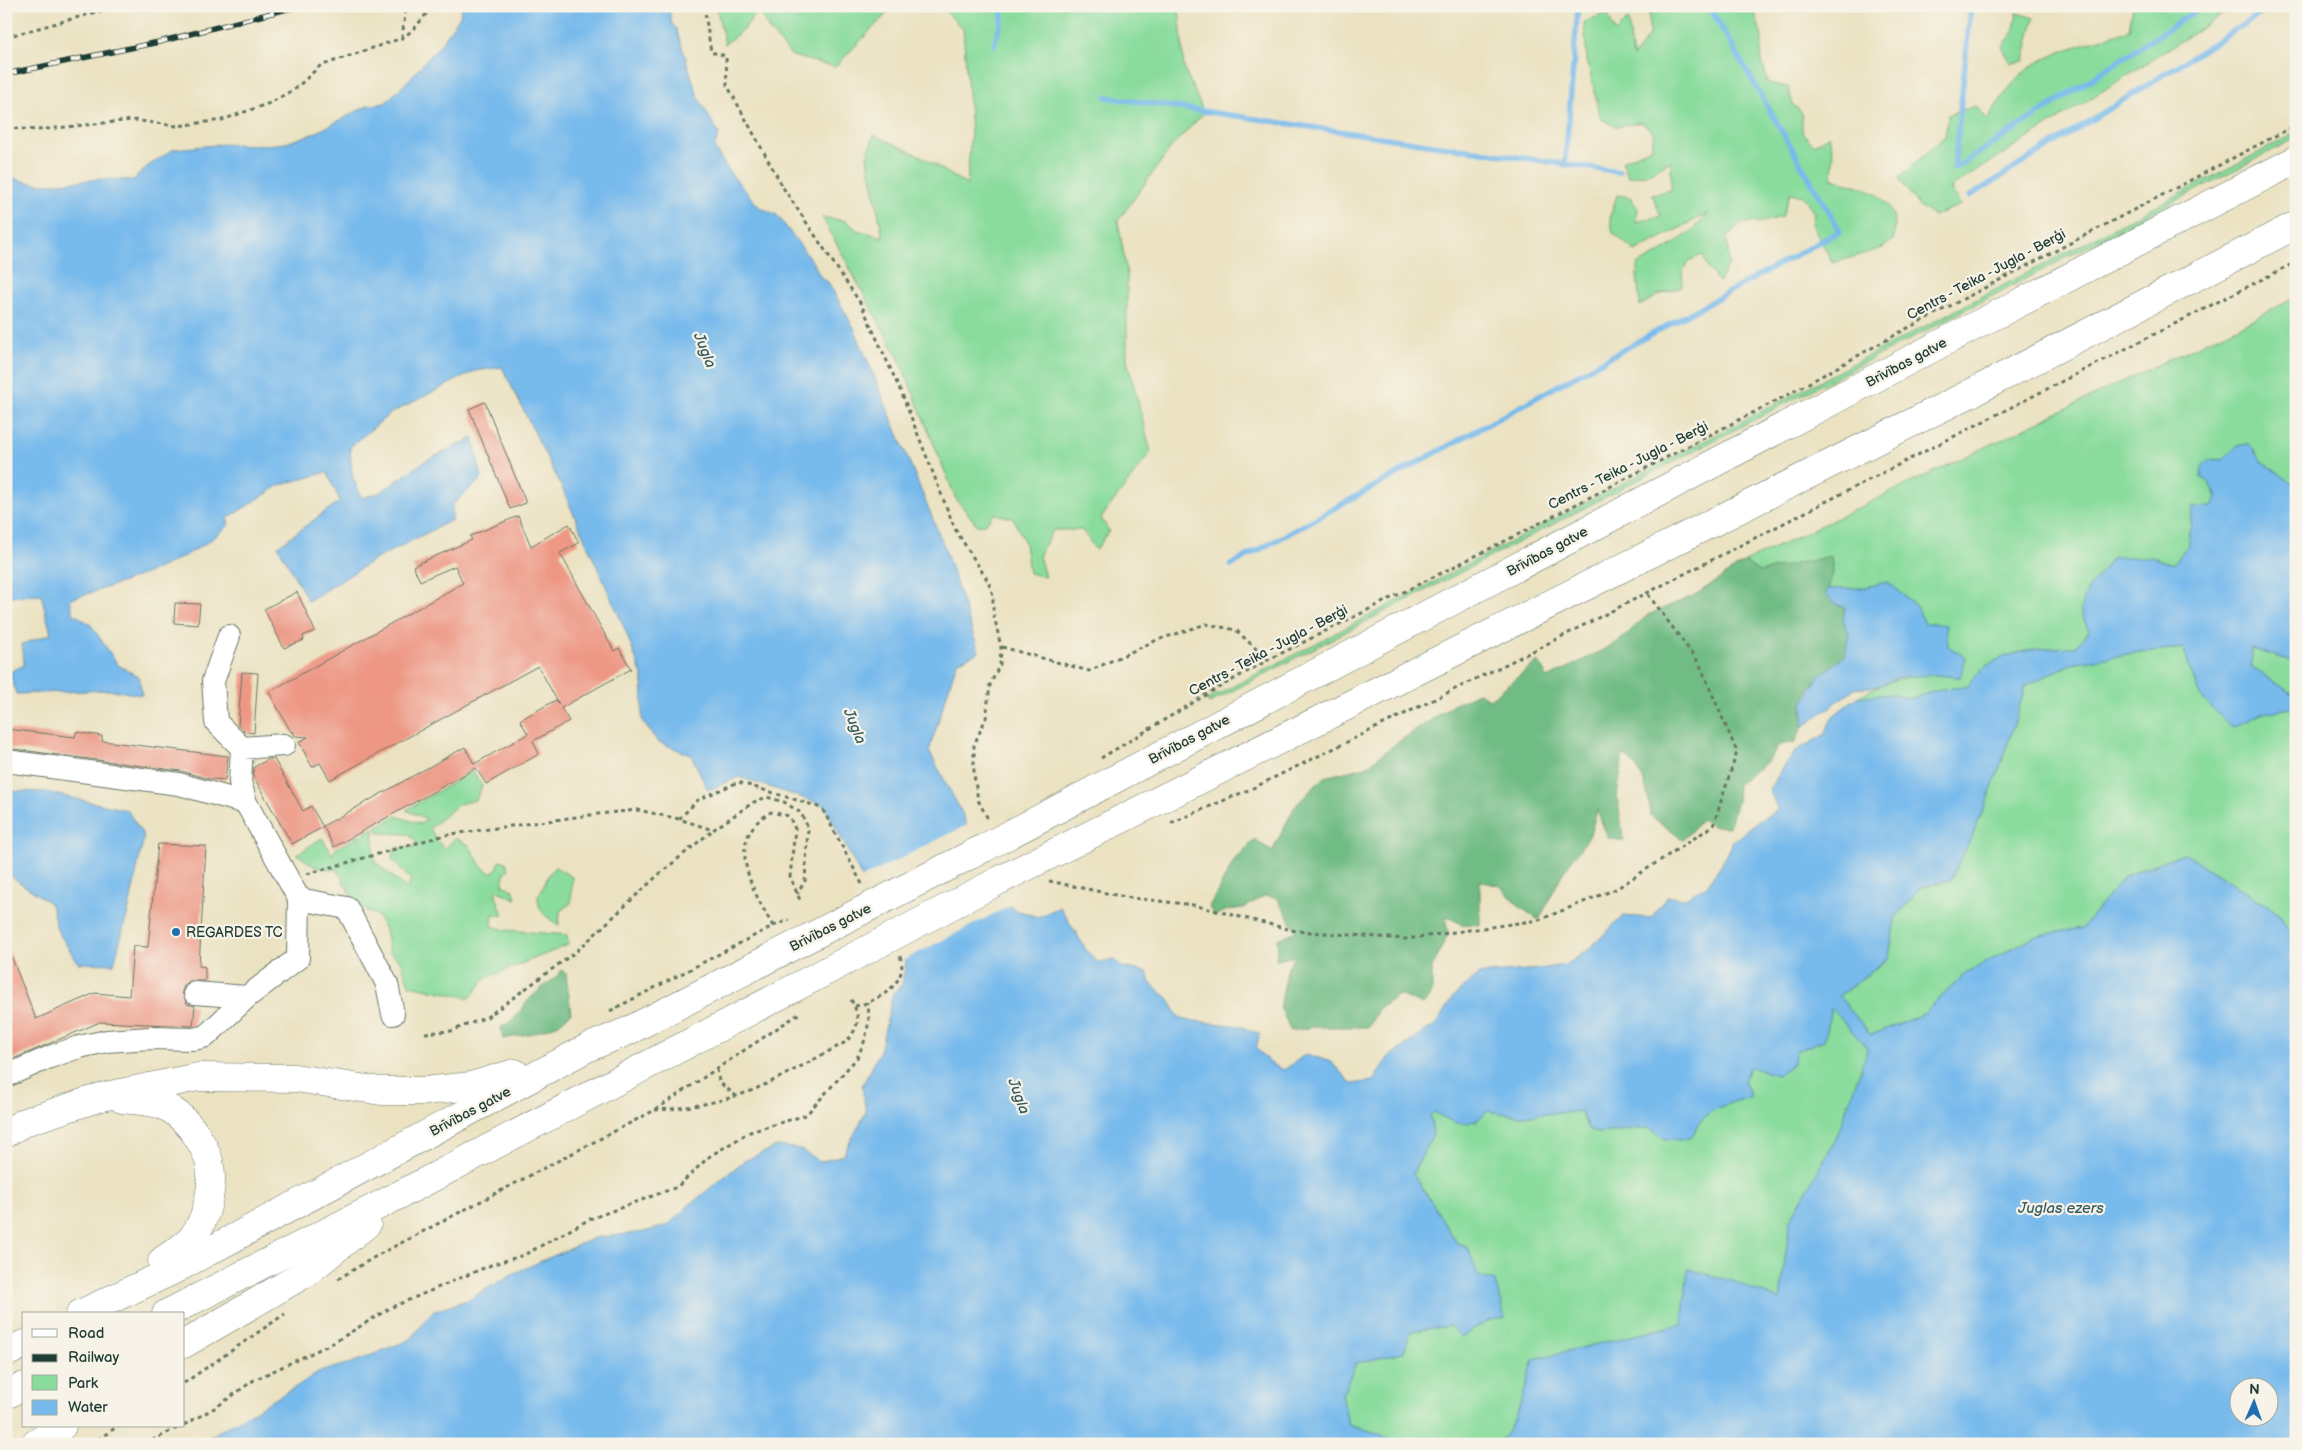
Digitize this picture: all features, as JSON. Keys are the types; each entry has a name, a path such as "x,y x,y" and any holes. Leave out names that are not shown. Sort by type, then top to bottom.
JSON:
{"main road":[{"name":"Brīvības gatve","path":"85,1311 174,1270 587,1048 628,1031 864,899 982,836 2296,160"},
{"path":"170,1312 888,946 1000,880 1979,389 2296,225"},
{"path":"6,1133 25,1122 101,1096 198,1077 295,1078 381,1091 426,1091 471,1086 498,1079 587,1048"},
{"path":"85,1311 123,1282 155,1266 192,1239 205,1213 210,1189 209,1161 196,1134 176,1113 151,1102 101,1096"},
{"path":"185,1343 306,1273 409,1190"},
{"path":"6,1353 22,1345"},
{"path":"6,1395 22,1387"},
{"path":"36,1444 59,1428"}],"lane":[{"path":"6,1076 79,1047 124,1040 150,1038 194,1039 206,1036 247,997 298,958 299,899 246,803 240,782 242,748 216,722 213,682 229,636"},
{"path":"242,748 284,745"},
{"path":"6,762 179,784 246,803"},
{"path":"299,899 347,908 387,984 393,1014"},
{"path":"195,993 247,997"}],"path":[{"path":"6,37 118,6"},
{"path":"402,38 406,6"},
{"path":"6,128 37,130 133,120 177,126 222,120 270,103 295,89 320,66 402,38 413,30 433,6"},
{"path":"704,6 711,52 726,56 727,85 784,189 861,304 902,394 955,529 988,581 993,595 993,611 1002,647 1000,664 990,685 986,718 974,745 974,775 978,800 988,819"},
{"name":"Centrs - Teika - Jugla - Berģi","path":"1095,762 1176,712 1268,660 1513,538 1781,398 1904,330 2296,125"},
{"path":"1168,824 1252,788 1647,594 2296,262"},
{"path":"1054,876 1044,880 1125,897 1193,905 1296,931 1406,939 1540,920 1616,889 1713,826 1737,752 1699,663 1647,594"},
{"path":"1002,647 1089,671 1157,640 1206,624 1236,630 1268,660"},
{"path":"678,819 698,800 738,782 816,806 823,810 864,899"},
{"path":"784,802 785,796"},
{"path":"425,1033 451,1031 487,1017 578,950 656,876 720,824 767,797 784,802 801,813 808,828 805,881 797,894"},
{"path":"289,878 445,835 638,810 678,819 713,830"},
{"path":"608,1012 773,926 747,872 744,860 746,843 750,834 756,824 771,812 789,816 795,829 790,877 800,900"},
{"path":"982,836 988,819 996,815"},
{"path":"855,1006 868,1002 894,988 902,963 888,946"},
{"path":"655,1110 672,1109 736,1096 754,1090 846,1042 856,1030 857,1015 855,1006 850,998"},
{"path":"185,1424 218,1406 254,1380 333,1343 390,1308 491,1265 524,1255 590,1219 677,1187 710,1156 750,1132 806,1115 857,1058 865,1040 869,1021 868,1002"},
{"path":"330,1284 378,1255 655,1110 803,1011"},
{"path":"717,1069 719,1082 723,1088 736,1096"},
{"path":"185,1381 290,1311"},
{"path":"91,1444 115,1428"},
{"path":"146,1444 178,1428"}],"green space":[{"path":"716,6 894,6 835,67 792,56 769,30 758,10 744,29 725,44"},
{"path":"940,6 1179,6 1184,68 1204,113 1172,146 1118,221 1127,274 1127,360 1151,452 1101,518 1109,531 1096,550 1082,530 1053,530 1039,556 1045,577 1029,573 1025,543 1013,518 994,514 986,523 978,526 956,499 900,361 822,217 846,221 857,230 883,237 867,156 874,135 921,156 967,185 971,130 963,29"},
{"path":"1675,6 1753,6 1762,37 1761,57 1768,83 1788,87 1793,104 1802,113 1802,132 1814,145 1829,135 1833,154 1832,179 1861,187 1885,202 1895,221 1894,239 1883,248 1833,263 1812,224 1814,213 1803,196 1790,193 1782,217 1762,222 1741,223 1727,238 1729,263 1719,282 1707,267 1703,255 1685,266 1682,287 1658,295 1640,306 1637,276 1638,264 1676,242 1709,213 1635,251 1613,233 1610,217 1617,195 1630,197 1638,209 1636,222 1661,216 1652,194 1671,190 1671,161 1645,175 1628,177 1622,161 1651,148 1654,133 1641,122 1617,127 1601,119 1587,60 1584,22 1607,13 1615,32 1628,19 1633,57 1649,35 1649,11 1680,12"},
{"path":"2133,6 2236,6 1950,188 1961,205 1933,216 1918,205 1899,178 1945,136 1948,115 1976,106 1987,119 2015,81 2035,64 2069,49 2129,30"},
{"path":"2017,13 2034,18 2024,61 2011,63 2002,47 2013,33"},
{"path":"2296,133 2296,138 1209,703 1207,700"},
{"path":"2290,299 2296,299 2296,483 2291,483 2261,461 2249,444 2237,446 2223,460 2214,459 2209,482 2217,497 2212,507 2192,508 2189,544 2173,564 2152,557 2080,610 2089,631 2075,647 2040,649 2006,656 1985,667 1967,687 1943,689 1909,699 1893,694 1857,697 1883,684 1906,677 1930,675 1960,677 1948,646 1925,623 1915,605 1888,582 1861,588 1827,589 1833,573 1831,557 1759,572 1745,562 2258,317"},
{"path":"1831,556 1833,573 1826,595 1834,603 1845,608 1843,621 1849,634 1845,656 1808,690 1802,711 1802,727 1795,742 1779,745 1767,762 1738,784 1737,801 1729,827 1713,826 1702,819 1683,840 1651,816 1644,782 1636,767 1623,754 1617,797 1624,841 1608,838 1597,810 1590,835 1562,874 1539,920 1520,907 1500,886 1480,881 1480,925 1462,924 1445,916 1448,934 1432,968 1432,993 1423,1005 1399,995 1378,1009 1369,1027 1313,1027 1291,1031 1280,1007 1288,966 1296,956 1276,960 1278,939 1296,931 1277,898 1264,896 1244,908 1228,910 1214,916 1209,907 1235,859 1255,839 1272,852 1295,806 1324,777 1366,767 1394,745 1453,705 1478,693 1490,699 1538,661 1548,678 1618,642 1648,615 1695,595 1745,562 1759,572"},
{"path":"2183,648 2200,696 2232,728 2263,713 2296,707 2296,942 2281,915 2184,853 2125,876 2082,928 2035,936 1965,974 1924,1014 1871,1035 1839,996 1889,958 1895,918 1921,887 1950,880 1973,833 1993,785 2025,686 2071,664 2140,652"},
{"path":"2252,649 2296,662 2296,696 2251,667"},
{"path":"473,771 482,786 476,800 459,804 430,828 436,840 445,849 455,838 469,845 481,866 490,873 497,869 500,860 506,862 509,869 504,874 503,885 514,891 516,899 496,890 496,896 503,916 493,914 492,926 505,930 567,935 568,945 486,978 470,998 409,985 401,962 389,952 385,930 377,915 369,912 358,903 337,870 315,867 297,854 322,838 333,855 335,849 374,828 374,861 407,889 411,880 392,859 395,848 413,847 417,841 407,834 378,833 376,827 396,816 421,824 427,819 406,810"},
{"path":"555,867 572,877 571,903 560,911 559,925 544,914 538,902 538,896"},
{"path":"562,970 566,974 571,1013 559,1024 534,1033 503,1039 501,1027 512,1020 538,991"},
{"path":"1831,1007 1868,1049 1836,1139 1790,1220 1780,1301 1732,1281 1682,1324 1534,1359 1515,1418 1509,1429 1495,1444 1397,1444 1380,1434 1348,1424 1342,1395 1356,1363 1403,1353 1411,1331 1451,1326 1461,1337 1490,1320 1468,1247 1457,1243 1413,1173 1433,1134 1430,1116 1434,1112 1476,1121 1487,1111 1520,1116 1581,1111 1588,1129 1598,1133 1649,1128 1666,1139 1692,1137 1702,1119 1708,1113 1723,1105 1751,1096 1744,1081 1749,1067 1792,1065 1796,1051 1824,1040"}],"water":[{"name":"Juglas ezers","path":"462,6 673,6 669,10 672,24 676,28 698,97 719,134 714,148 731,174 759,207 777,215 814,264 821,278 828,282 855,330 944,546 979,652 957,662 929,751 962,813 969,832 1013,909 1038,917 1060,907 1087,951 1097,962 1115,960 1122,967 1147,972 1150,983 1168,998 1178,1016 1185,1020 1239,1026 1260,1034 1256,1048 1270,1063 1284,1070 1306,1054 1331,1062 1352,1084 1373,1081 1389,1057 1437,1023 1452,998 1479,974 1566,965 1589,949 1623,916 1651,918 1667,896 1683,899 1707,886 1722,863 1732,842 1757,822 1778,810 1769,789 1794,752 1824,735 1833,716 1857,697 1893,694 1909,699 1943,689 1967,687 1985,667 2006,656 2040,649 2075,647 2089,631 2080,610 2087,591 2112,557 2152,557 2173,564 2189,544 2192,508 2212,507 2217,497 2209,482 2201,477 2202,468 2207,462 2223,460 2237,446 2249,444 2261,461 2291,482 2296,483 2296,662 2252,649 2251,667 2296,696 2296,707 2263,713 2232,728 2200,696 2183,648 2140,652 2071,664 2025,686 1993,785 1973,833 1950,880 1921,887 1895,918 1889,957 1839,996 1871,1035 1924,1014 1965,974 2035,936 2082,928 2125,876 2184,853 2281,915 2296,942 2296,1444 1495,1444 1509,1429 1515,1418 1534,1359 1682,1324 1688,1269 1732,1281 1780,1300 1790,1220 1836,1139 1868,1049 1831,1008 1824,1040 1796,1051 1792,1065 1777,1075 1749,1067 1744,1081 1751,1096 1723,1105 1708,1113 1702,1119 1692,1137 1681,1140 1666,1139 1649,1128 1598,1133 1588,1129 1581,1111 1520,1116 1488,1111 1474,1121 1461,1124 1434,1112 1430,1116 1433,1134 1413,1173 1457,1243 1468,1247 1478,1276 1495,1281 1505,1318 1490,1320 1461,1337 1450,1326 1411,1331 1403,1353 1356,1363 1342,1395 1348,1424 1380,1434 1397,1444 197,1444 318,1372 354,1362 411,1339 432,1312 470,1299 512,1274 594,1238 644,1232 668,1225 688,1206 744,1161 778,1146 800,1149 820,1162 843,1155 866,1112 862,1086 880,1051 893,993 902,984 906,962 824,805 739,777 708,790 691,755 658,742 642,721 643,678 624,627 562,488 502,367 475,371 391,413 350,447 352,476 362,498 381,492 425,461 473,438 482,478 452,505 452,520 374,560 308,601 278,546 340,501 327,472 280,485 228,518 228,526 212,539 174,561 132,579 70,599 73,613 91,625 118,665 139,677 142,695 110,690 16,694 10,672 24,665 22,644 51,634 41,594 6,597 6,174 27,182 47,184 101,179 133,180 148,166 174,149 225,144 264,145 286,143 315,133 367,106 385,103 441,44 460,16"},
{"path":"1888,582 1915,605 1925,623 1946,625 1948,646 1966,658 1960,677 1936,675 1899,677 1878,686 1854,689 1803,727 1803,703 1818,677 1845,656 1849,634 1843,621 1845,608 1834,603 1826,595 1827,589 1861,588"},
{"path":"6,791 45,792 127,810 144,836 130,904 114,964 78,963 57,930 51,904 6,873"}],"pier":[{"path":"969,824 1013,904 902,961 860,879"}],"building":[{"path":"485,402 526,503 510,509 469,409"},
{"path":"518,516 531,546 569,524 579,543 560,553 614,651 619,648 631,669 561,708 569,721 533,741 539,754 486,784 476,768 334,847 323,826 465,747 474,764 528,734 520,720 556,700 559,704 538,666 330,780 320,763 312,767 299,742 308,737 295,736 293,731 291,732 269,692 463,583 455,566 420,581 413,566 472,540 470,536"},
{"path":"297,592 315,631 303,636 304,640 284,648 264,609"},
{"path":"175,603 200,604 198,625 174,623"},
{"path":"242,672 258,673 254,733 245,732 238,725"},
{"path":"6,729 75,737 76,732 102,736 102,741 228,756 225,780 209,779 181,771 6,748"},
{"path":"269,759 274,759 303,811 311,806 323,827 292,844 253,776 254,767"},
{"path":"158,844 206,846 199,966 205,967 205,981 189,981 184,986 182,992 187,1004 195,1006 193,1026 100,1022 6,1062 6,943 36,1019 95,993 129,996 133,946 148,947"}],"waterway":[{"path":"994,45 1002,20 1002,6"},
{"path":"1565,165 1578,6"},
{"path":"1231,565 1840,231 1709,6"},
{"path":"1971,6 1954,169 2203,6"},
{"path":"1970,196 2273,6"},
{"path":"1106,97 1619,172"}],"railway":[{"path":"6,74 159,42 299,6"}],"place":[{"name":"REGARDES TC","path":"176,932"}],"water label":[{"name":"Jugla","path":"705,350"},
{"name":"Jugla","path":"855,726"},
{"name":"Jugla","path":"1019,1096"}]}
